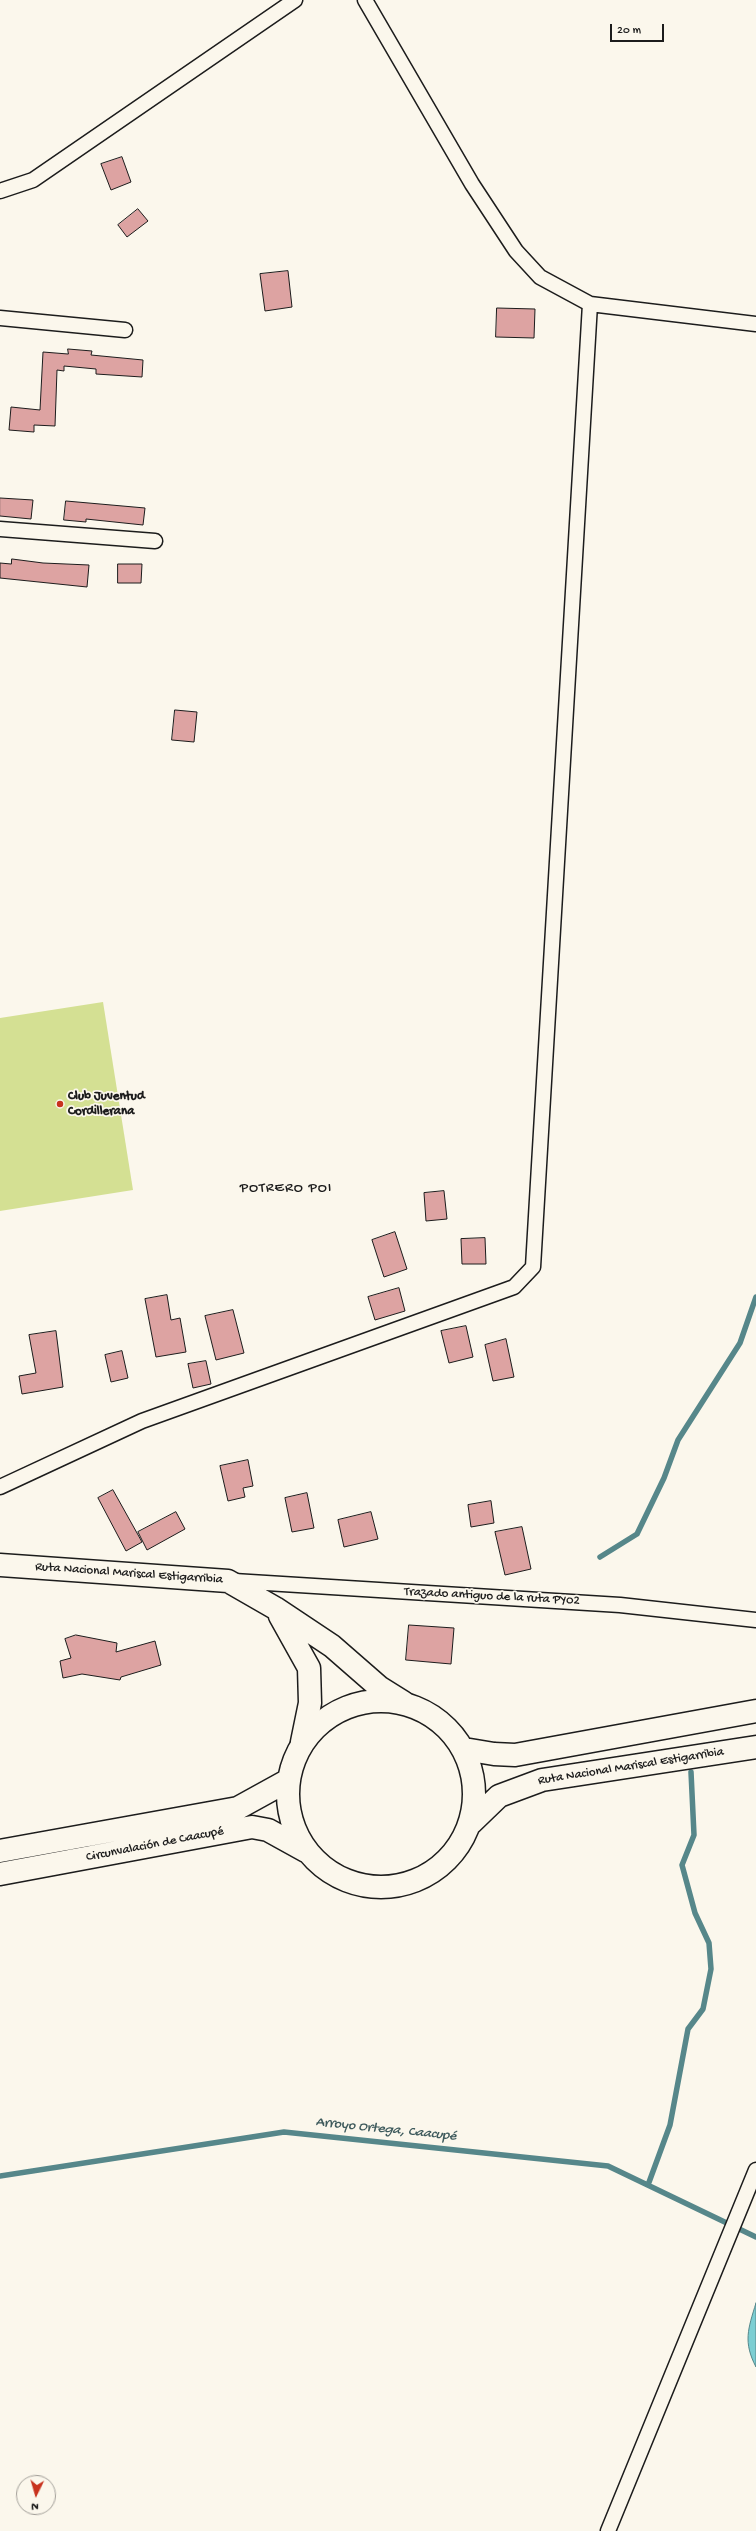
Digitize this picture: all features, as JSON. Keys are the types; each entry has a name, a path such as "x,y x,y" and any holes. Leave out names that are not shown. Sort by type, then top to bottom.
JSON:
{"main road":[{"name":"Ruta Nacional Mariscal Estigarribia","path":"0,1565 228,1581 275,1608 332,1646 379,1687 403,1702"},
{"path":"275,1608 296,1642 309,1668 310,1703 302,1742 287,1781 290,1816 306,1851 317,1863 344,1880 374,1887 405,1884 433,1871 456,1850 471,1822 475,1798 473,1773 464,1749 448,1728 427,1712 403,1702 365,1701 329,1715 302,1742"},
{"path":"464,1749 494,1754 516,1754 756,1711"},
{"name":"Ruta Nacional Mariscal Estigarribia","path":"471,1822 499,1796 542,1780 756,1747"},
{"name":"Circunvalación de Caacupé","path":"0,1852 238,1808 287,1781"},
{"name":"Circunvalación de Caacupé","path":"0,1874 252,1827 268,1830 306,1851"}],"street":[{"path":"0,191 33,180 295,0"},
{"path":"365,0 472,184 516,251 540,277 590,304 756,324"},
{"path":"0,1487 142,1422 514,1287 533,1267 590,304"},
{"path":"0,318 125,330"},
{"path":"0,529 155,541"},
{"name":"Trazado antiguo de la ruta PY02","path":"228,1581 620,1605 756,1620"},
{"path":"608,2531 756,2170"}],"green space":[{"name":"Club Juventud Cordillerana","path":"103,1002 133,1190 0,1211 0,1018"}],"water":[{"path":"756,2303 756,2367 749,2350 748,2335"}],"building":[{"path":"122,157 131,182 111,190 101,164"},
{"path":"138,209 148,221 127,237 118,225"},
{"path":"288,271 292,307 265,311 260,274"},
{"path":"497,308 535,309 534,338 496,337"},
{"path":"68,349 92,351 91,355 143,360 142,377 96,374 96,369 64,366 64,371 57,370 55,426 34,425 34,432 9,430 11,407 40,410 43,352 68,354"},
{"path":"0,498 33,500 31,519 0,516"},
{"path":"66,501 145,508 143,525 86,519 86,522 64,520"},
{"path":"12,559 43,563 89,565 87,587 0,578 0,563 11,564"},
{"path":"118,564 142,564 141,583 118,583"},
{"path":"175,710 197,712 194,742 172,740"},
{"path":"444,1191 447,1219 426,1221 424,1193"},
{"path":"395,1232 407,1269 384,1277 372,1240"},
{"path":"485,1238 486,1264 462,1264 461,1239"},
{"path":"399,1288 405,1311 375,1320 368,1297"},
{"path":"167,1295 171,1320 180,1318 186,1352 156,1357 145,1299"},
{"path":"233,1310 244,1353 216,1360 205,1316"},
{"path":"466,1326 473,1357 449,1363 441,1331"},
{"path":"56,1331 63,1387 22,1394 19,1376 36,1373 29,1335"},
{"path":"506,1339 514,1377 493,1381 485,1345"},
{"path":"122,1351 128,1378 111,1382 105,1355"},
{"path":"206,1361 211,1384 193,1388 188,1364"},
{"path":"248,1460 253,1486 243,1488 245,1497 228,1501 220,1466"},
{"path":"113,1490 142,1542 126,1551 98,1498"},
{"path":"307,1493 314,1528 292,1532 285,1498"},
{"path":"491,1501 494,1523 471,1527 468,1505"},
{"path":"176,1512 185,1529 147,1550 138,1532"},
{"path":"371,1512 378,1539 344,1547 338,1520"},
{"path":"522,1527 531,1569 505,1575 495,1532"},
{"path":"409,1625 454,1628 451,1664 406,1660"},
{"path":"76,1635 117,1643 116,1652 155,1641 161,1665 121,1677 120,1680 82,1674 63,1678 60,1661 71,1658 65,1639"}],"waterway":[{"path":"600,1557 637,1534 664,1478 678,1440 740,1343 756,1297"},
{"path":"648,2185 670,2125 688,2029 703,2009 711,1969 709,1943 695,1913 682,1865 694,1835 691,1772"},
{"name":"Arroyo Ortega, Caacupé","path":"0,2176 284,2132 608,2166 756,2237"}],"place":[{"name":"Club Juventud Cordillerana","path":"60,1104"}],"district":[{"name":"POTRERO POI","path":"286,1189"}]}
